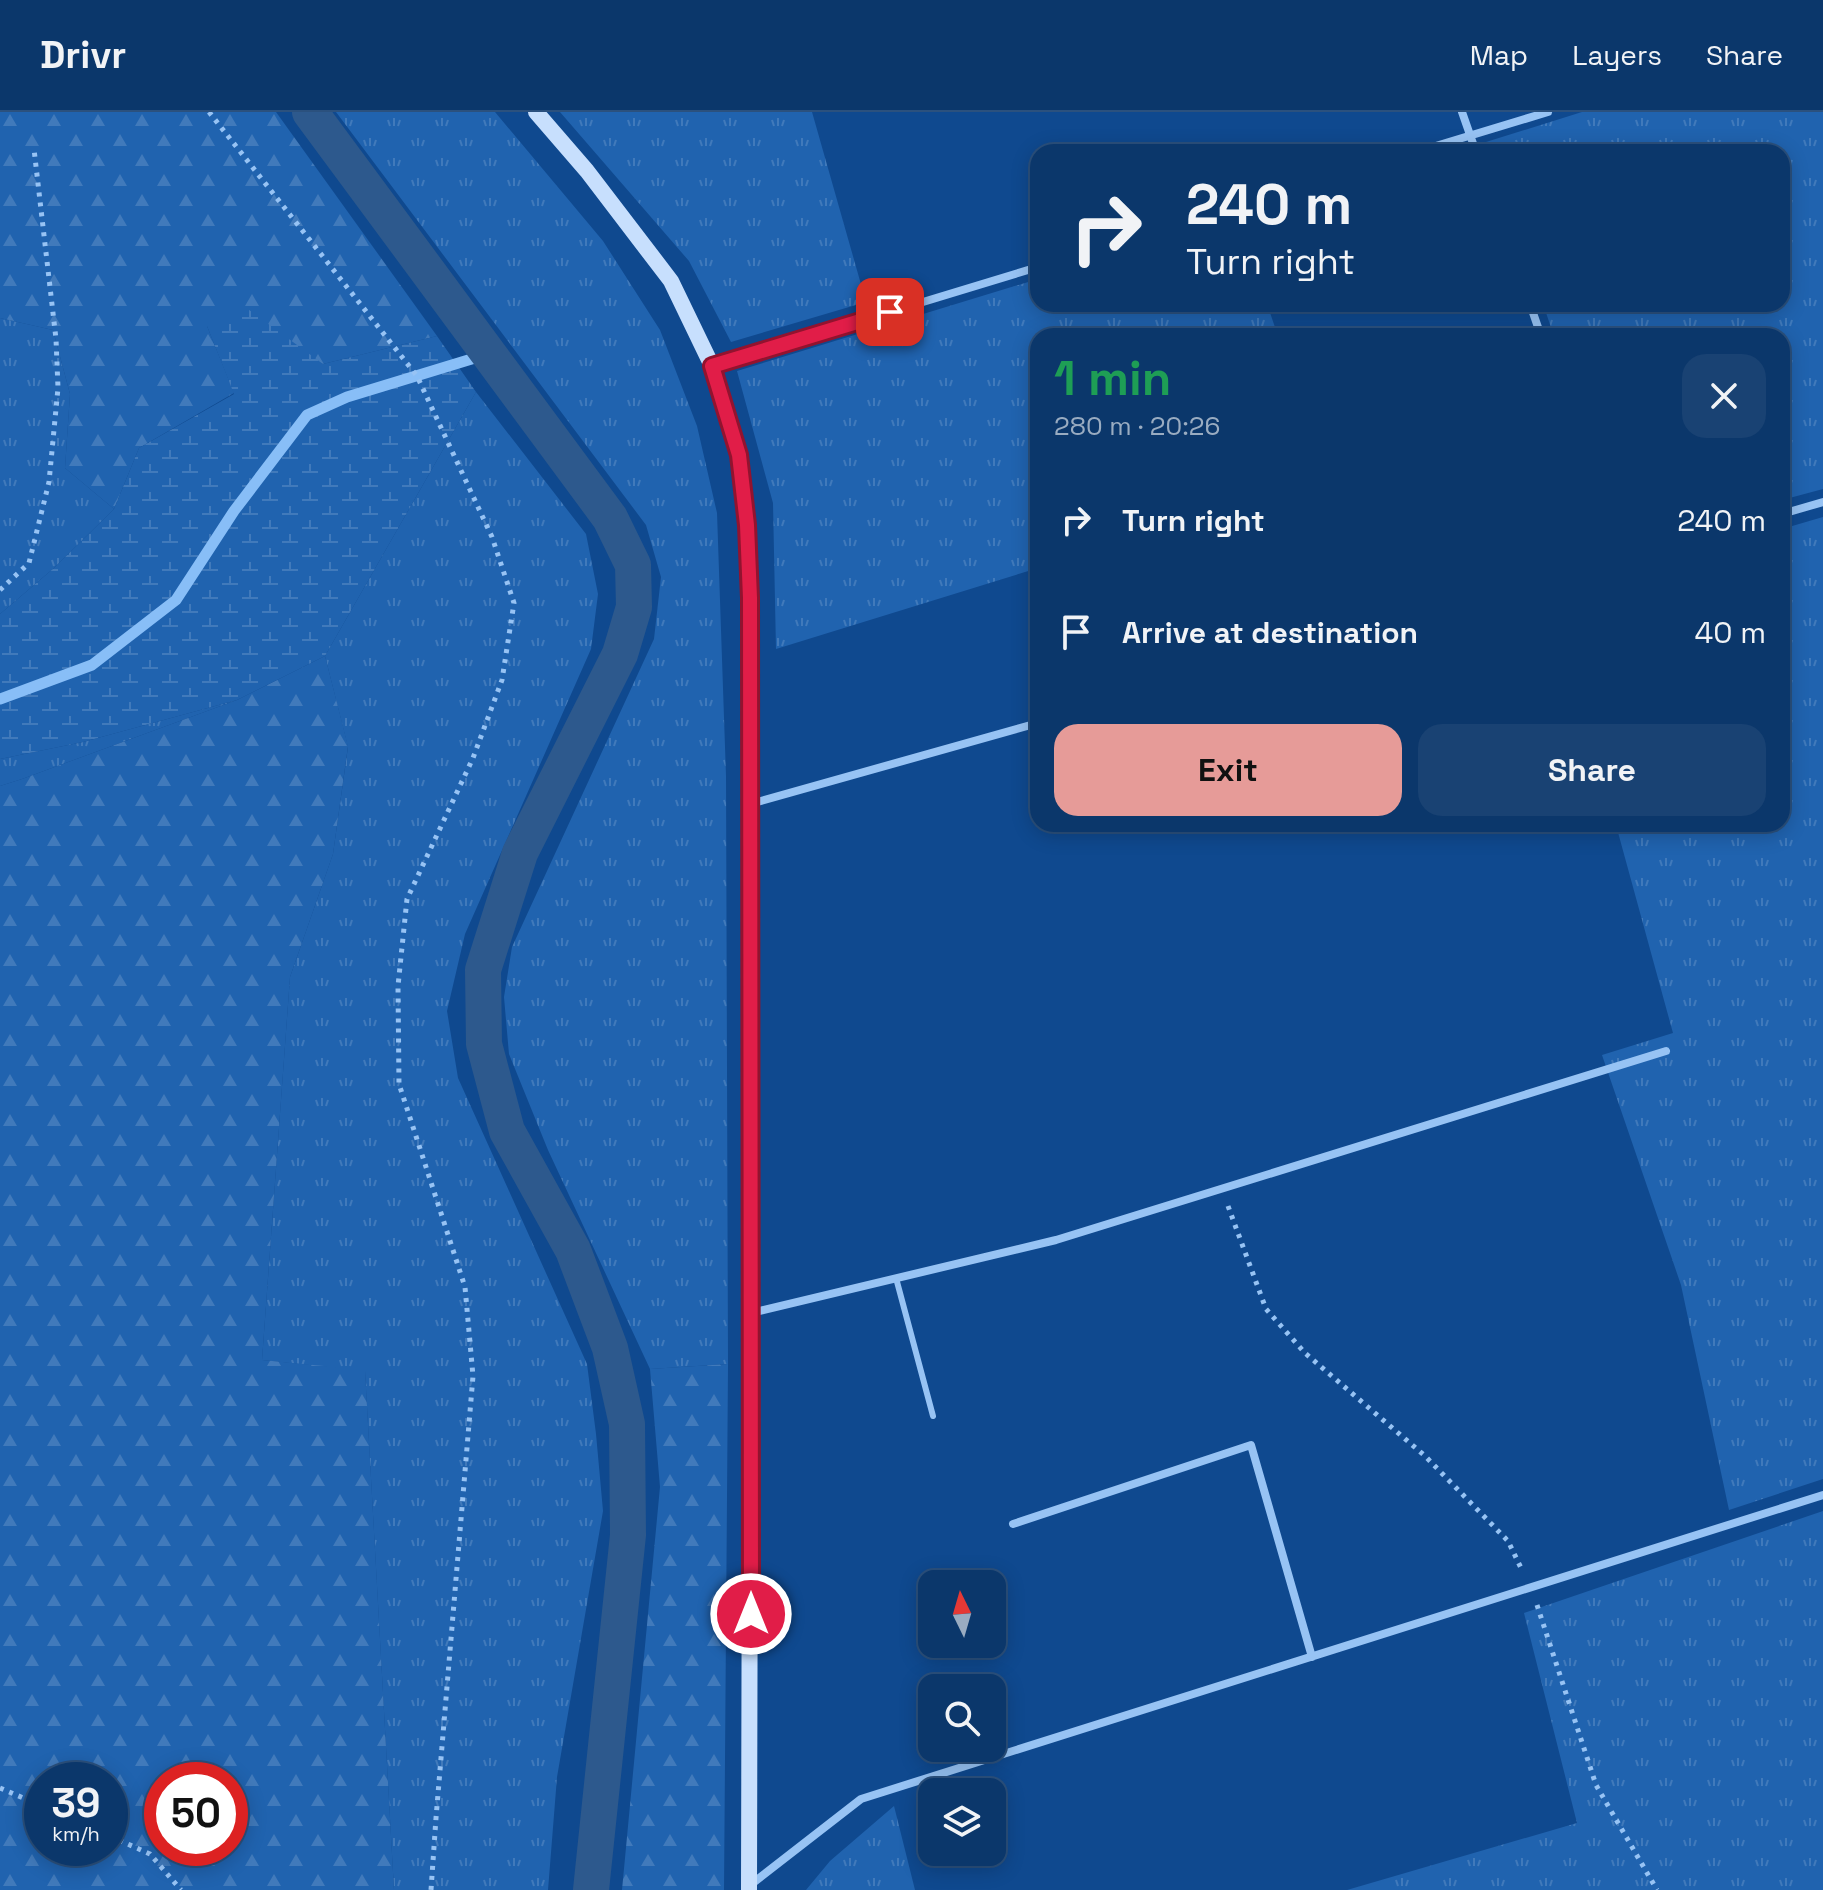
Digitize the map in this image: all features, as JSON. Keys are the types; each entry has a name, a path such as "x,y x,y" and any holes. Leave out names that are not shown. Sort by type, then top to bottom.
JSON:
{"main road":[{"path":"536,112 587,171 671,281 712,366 739,455 747,525 750,598 749,1888"}],"street":[{"path":"1462,112 1473,144"},
{"path":"1443,144 1548,112"},
{"path":"712,366 1030,269"},
{"path":"1790,512 1823,502"},
{"path":"750,804 1030,725"},
{"path":"751,1313 1056,1240 1666,1051"},
{"path":"1013,1524 1251,1445 1312,1657"},
{"path":"749,1888 861,1799 1823,1495"}],"lane":[{"path":"896,1278 933,1416"}],"path":[{"path":"209,112 417,376 492,537 514,603 502,680 473,758 407,899 398,986 399,1084 465,1287 473,1376 431,1890"},
{"path":"0,590 29,563 49,482 58,388 56,339 34,149"},
{"path":"1221,1189 1266,1309 1305,1353 1425,1456 1508,1541 1531,1588 1596,1785 1657,1890"},
{"path":"0,1788 24,1798"},
{"path":"128,1844 150,1854 181,1890"}],"green space":[{"path":"0,112 276,112 437,336 323,364 207,326 234,393 139,448 114,509 65,468 70,394 53,330 0,318"},
{"path":"336,112 495,112 603,241 660,330 697,426 717,513 726,776 728,1364 650,1369 548,1150 509,1054 504,997 512,947 654,639 661,577 646,525"},
{"path":"560,112 812,112 866,302 731,342 689,261"},
{"path":"1582,112 1823,112 1823,489 1790,498 1790,328 1551,328 1546,312 1790,312 1790,144 1486,142"},
{"path":"1030,281 1030,312 1270,312 1275,328 1030,328 1030,570 776,649 773,503 737,371"},
{"path":"241,304 323,364 437,336 476,392 325,656 237,700 83,742 0,759 0,614 54,568 114,509 139,448 234,394 207,326"},
{"path":"0,318 53,330 70,394 65,468 114,509 54,568 0,614"},
{"path":"476,392 586,534 598,594 591,649 465,934 447,1011 458,1078 587,1364 603,1511 557,1777 548,1890 394,1890 365,1371 262,1360 290,977 333,854 348,747 325,656"},
{"path":"1823,517 1823,1479 1729,1510 1681,1285 1602,1055 1673,1033 1618,832 1790,832 1790,527"},
{"path":"325,656 348,746 333,854 290,977 262,1360 365,1370 394,1890 0,1890 0,786 237,700"},
{"path":"237,700 0,786 0,759 83,742"},
{"path":"728,1364 724,1890 622,1890 660,1487 650,1369"},
{"path":"1823,1511 1823,1890 1347,1890 1577,1823 1524,1613"},
{"path":"894,1806 915,1890 806,1890 830,1861"}],"waterway":[{"path":"310,112 610,518 633,565 634,607 620,654 520,853 483,970 484,1044 507,1131 573,1250 610,1348 627,1424 628,1535 591,1890"},
{"path":"0,699 92,665 176,600 234,511 307,415 347,397 488,354"}],"route":[{"path":"751,1614 750,598 747,525 739,455 712,366 890,312"}]}
